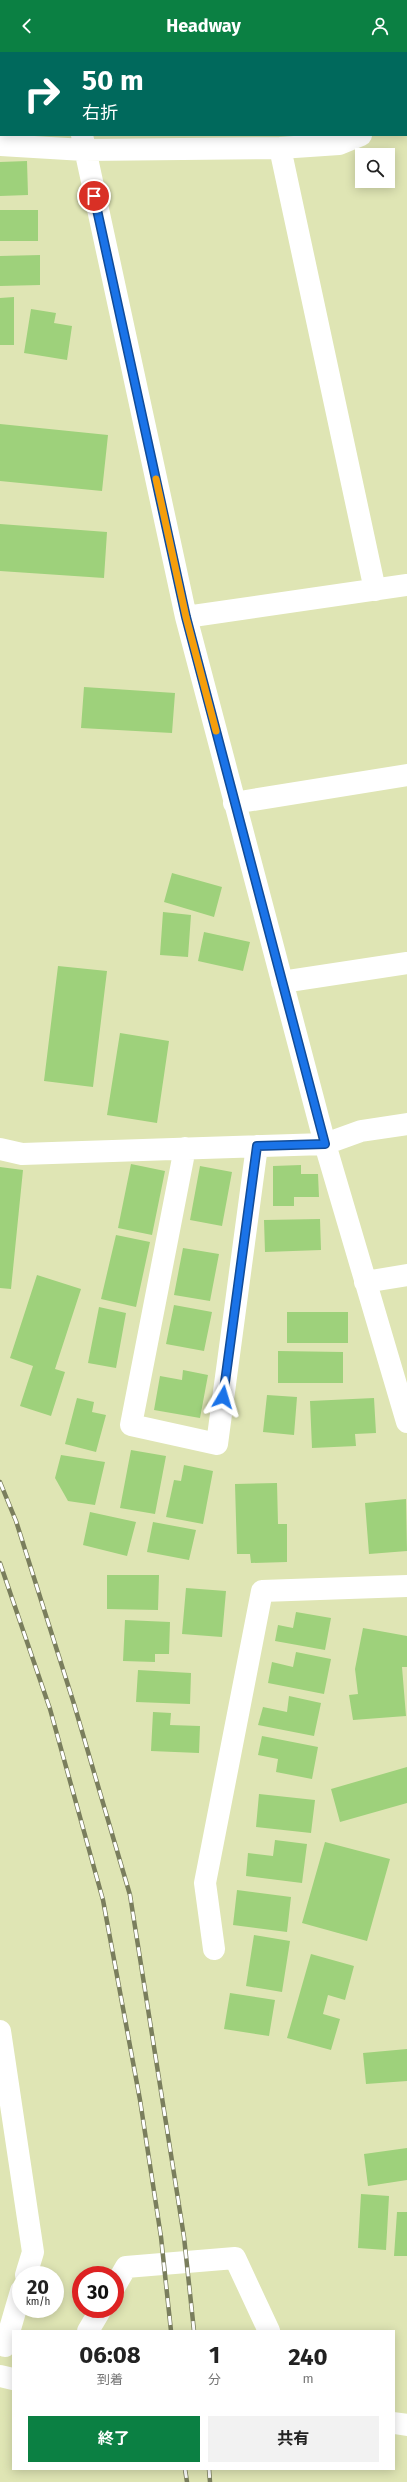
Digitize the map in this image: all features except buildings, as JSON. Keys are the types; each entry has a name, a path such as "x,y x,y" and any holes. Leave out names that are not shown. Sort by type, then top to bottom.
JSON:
{"street":[{"path":"0,145 83,142 280,148 339,144 359,136"},
{"path":"83,142 186,617 325,1144 407,1422"},
{"path":"280,148 375,590"},
{"path":"186,617 407,585"},
{"path":"234,802 407,775"},
{"path":"282,982 407,963"},
{"path":"0,1149 22,1154 325,1144 361,1131 407,1124"},
{"path":"185,1148 131,1425 217,1444 257,1146"},
{"path":"365,1282 407,1275"},
{"path":"214,1949 205,1883 262,1591 407,1586"},
{"path":"0,2031 32,2252 28,2266"},
{"path":"124,2270 126,2267 235,2258 269,2330"},
{"path":"6,2347 14,2318"},
{"path":"89,2330 96,2318"},
{"path":"0,2376 12,2379"},
{"path":"395,2423 407,2425"}],"railway":[{"path":"0,1482 16,1521 74,1704 130,1895 184,2237 194,2330"},
{"path":"0,1563 50,1709 103,1900 140,2100 161,2237 171,2330"},
{"path":"185,2470 187,2482"},
{"path":"209,2470 210,2482"}],"slow traffic":[{"path":"156,479 186,617 216,731"}],"route":[{"path":"94,196 186,617 325,1144 257,1146 223,1397"}]}
